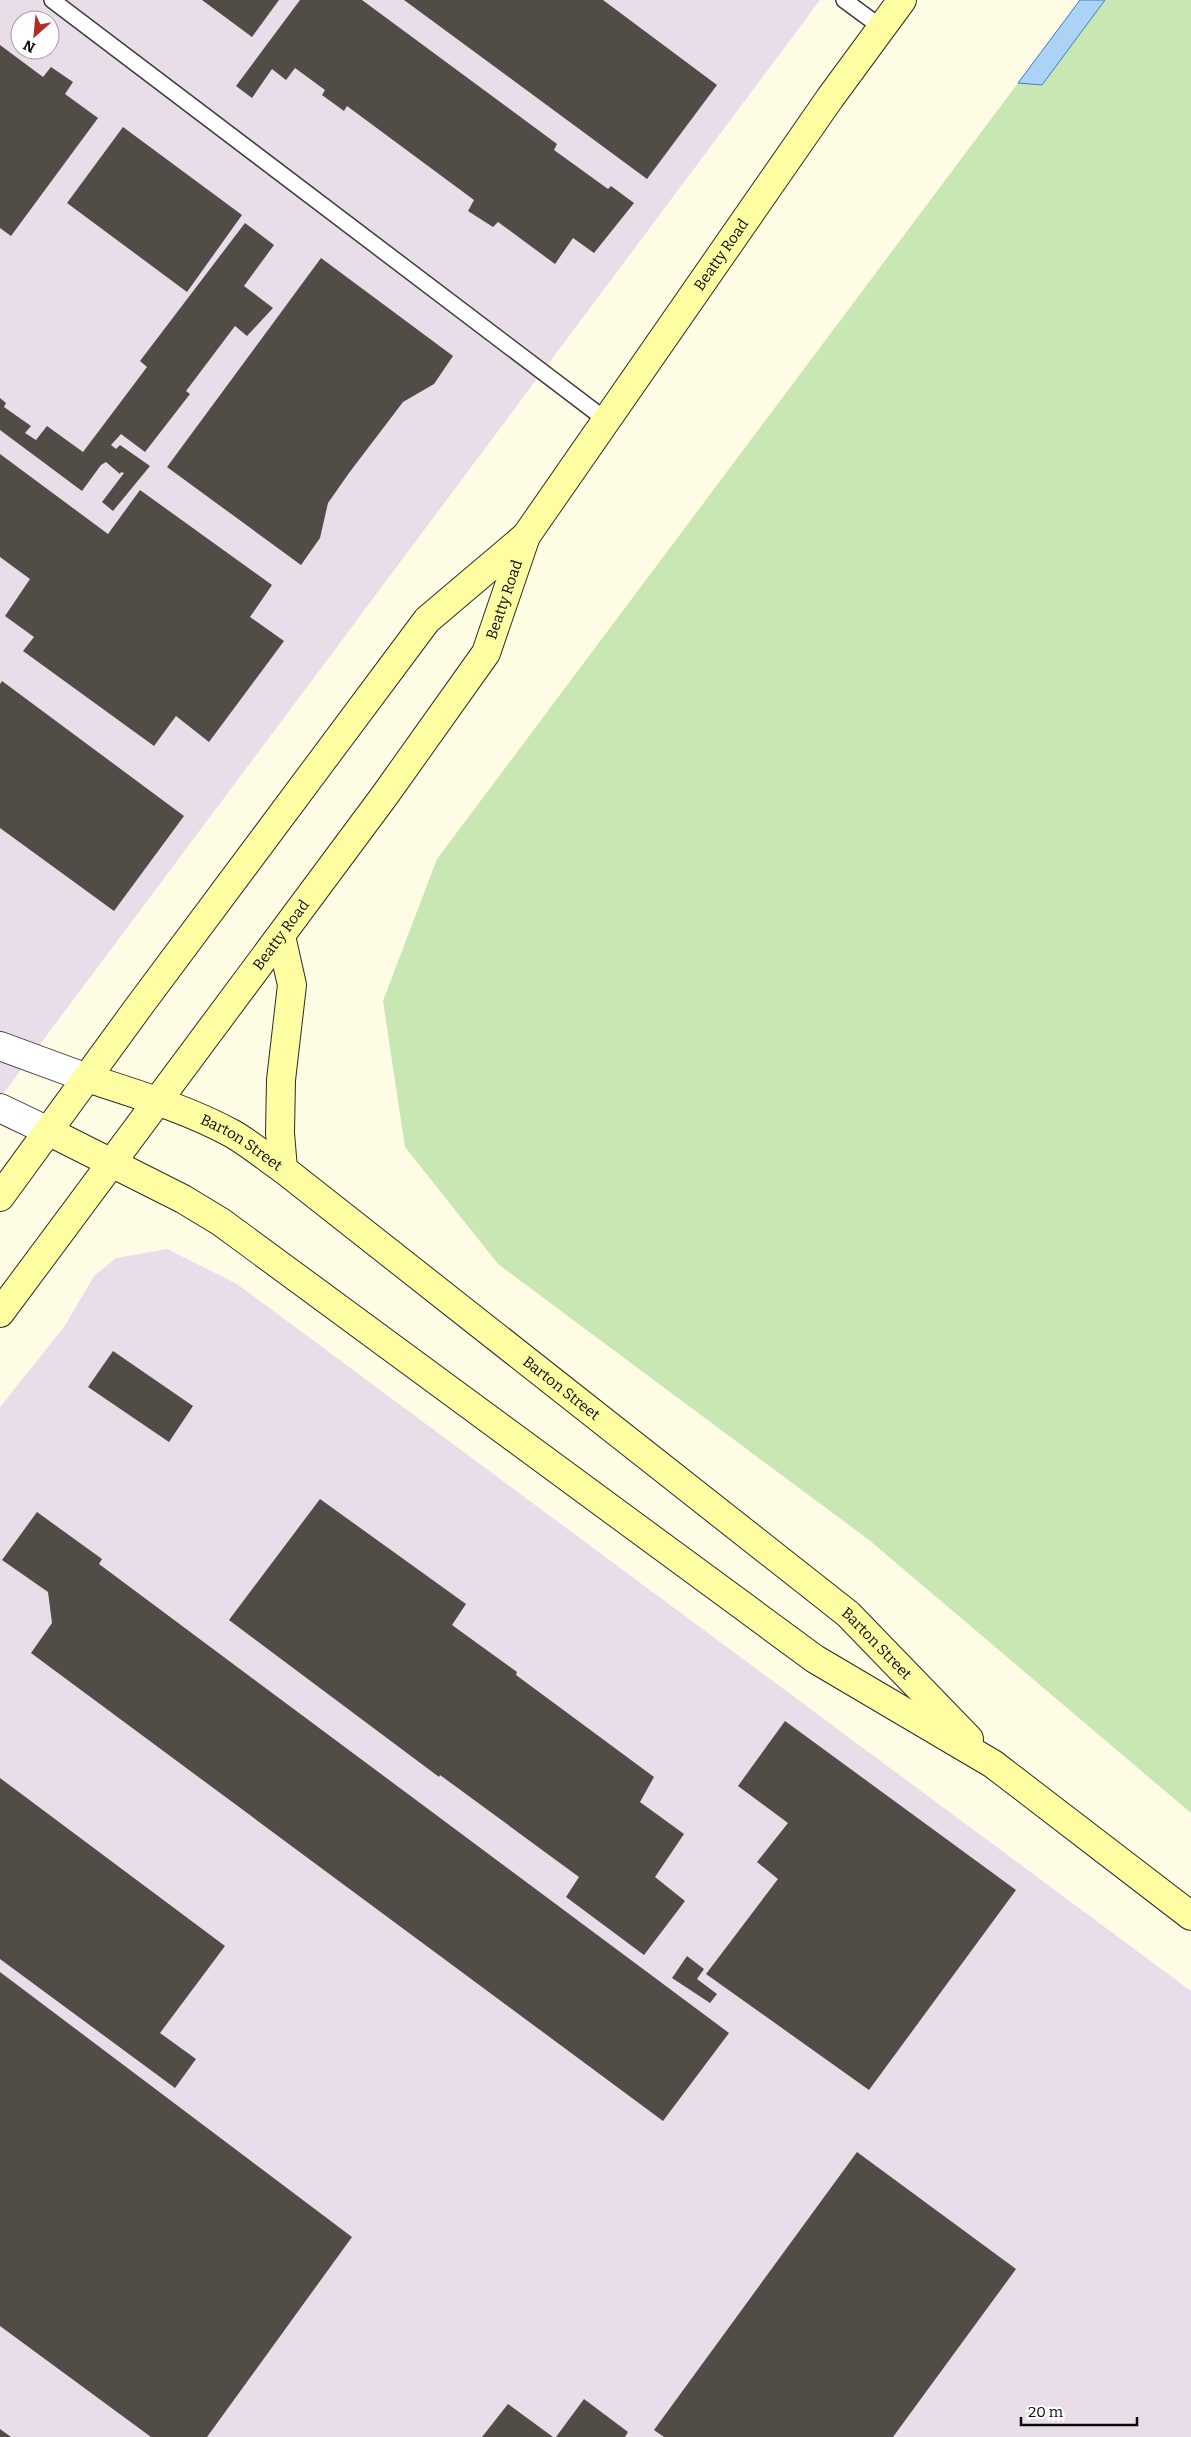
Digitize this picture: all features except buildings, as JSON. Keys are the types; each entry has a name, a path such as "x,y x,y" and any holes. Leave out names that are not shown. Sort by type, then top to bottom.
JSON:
{"main road":[{"name":"Beatty Road","path":"0,1197 427,620 526,536 830,98 902,0"},
{"name":"Beatty Road","path":"0,1313 281,936 486,653 526,536"},
{"path":"281,936 292,985 281,1080 280,1133 283,1169"},
{"name":"Barton Street","path":"87,1078 157,1101 234,1135 283,1169 848,1614 993,1764"},
{"name":"Barton Street","path":"48,1131 183,1199 221,1222 815,1659 993,1764 1191,1916"}],"street":[{"path":"0,1046 87,1078"},
{"path":"0,1108 48,1131"}],"lane":[{"path":"52,0 606,420"},
{"path":"844,0 882,28"}],"shaded area":[{"path":"0,0 820,0 0,1098"},
{"path":"167,1249 237,1284 1191,1991 1191,2437 0,2437 0,1407 64,1327 94,1276 116,1258"}],"green space":[{"path":"1105,0 1191,0 1191,1813 869,1540 498,1264 405,1147 383,1001 437,859 1018,83 1042,85"}],"water":[{"path":"1080,0 1105,0 1042,85 1018,83"}]}
